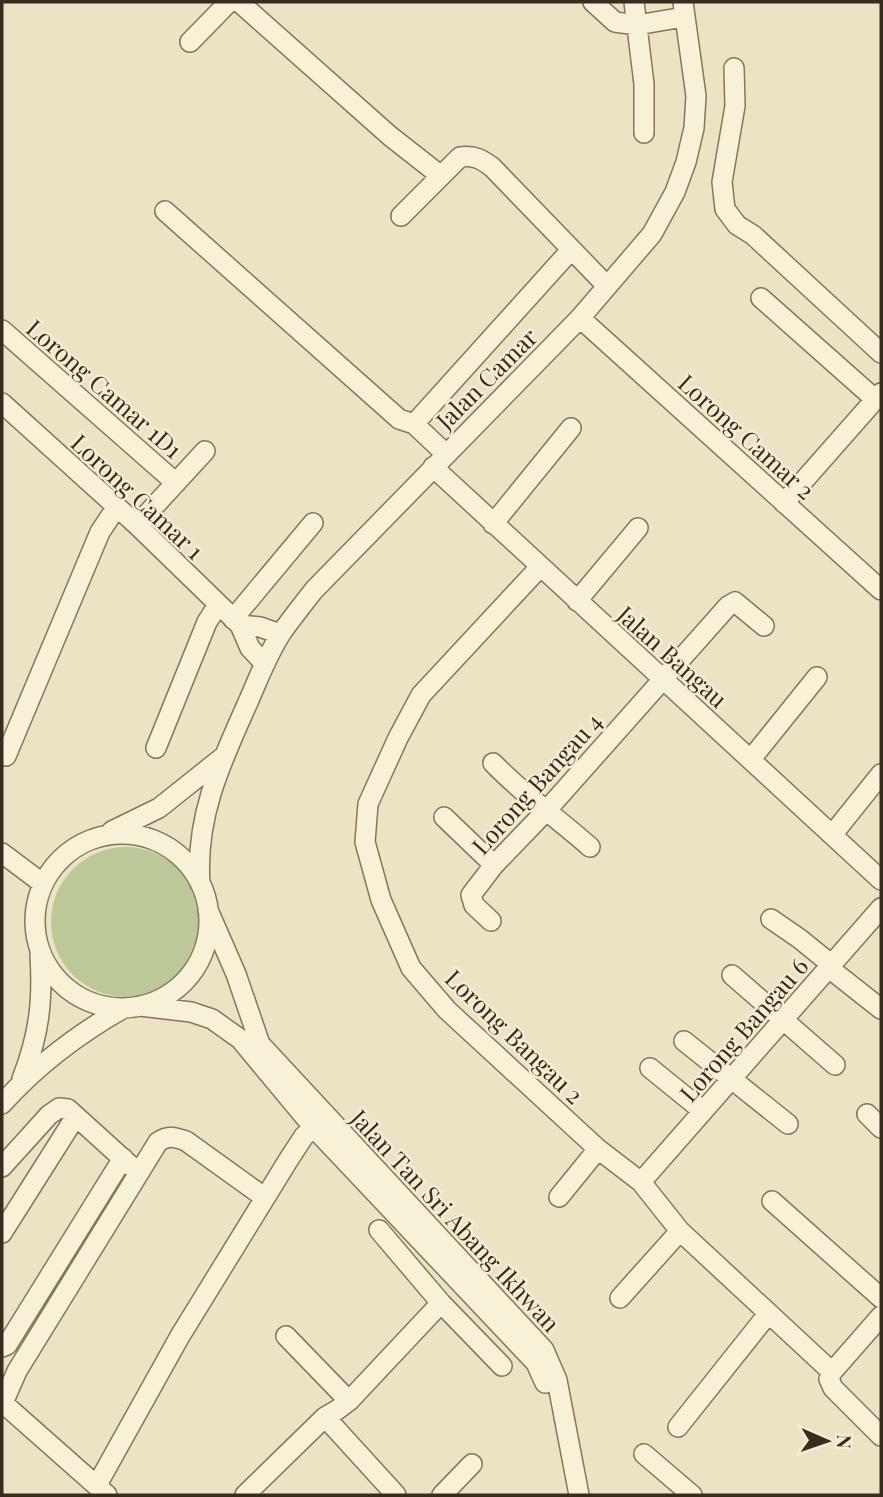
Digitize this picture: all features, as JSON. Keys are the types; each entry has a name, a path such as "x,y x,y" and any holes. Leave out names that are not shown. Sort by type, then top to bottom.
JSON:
{"street":[{"path":"190,42 229,2"},
{"path":"239,2 390,136 440,176"},
{"path":"593,2 615,22 637,25 684,9"},
{"path":"634,2 644,84 644,133"},
{"name":"Jalan Camar","path":"200,883 202,824 224,756 280,634 314,590 580,318 652,234 675,192 694,128 696,96 684,9"},
{"path":"734,68 735,106 722,182 724,209 737,225 753,235 881,353"},
{"path":"401,216 460,157 471,155 480,158 492,167 606,285"},
{"name":"Jalan Bangau","path":"166,211 399,419 414,424 440,461 493,524 881,880"},
{"path":"414,424 572,250"},
{"path":"761,298 878,396 784,503"},
{"name":"Lorong Camar 2","path":"580,318 881,588"},
{"name":"Lorong Camar 1D1","path":"2,330 176,483"},
{"name":"Lorong Camar 1","path":"2,403 137,525 231,616 250,648 265,664"},
{"path":"493,524 571,428"},
{"path":"137,525 205,452"},
{"path":"6,756 100,532 116,508"},
{"path":"156,748 207,622 231,616 313,523"},
{"path":"577,601 638,528"},
{"name":"Lorong Bangau 2","path":"540,567 421,695 398,738 368,804 365,842 381,900 411,968 447,1010 598,1149 641,1182 680,1231 832,1372"},
{"name":"Lorong Bangau 4","path":"491,921 474,905 471,895 494,865 546,811 728,606 735,602 741,604 764,626"},
{"path":"231,616 280,634"},
{"path":"751,759 817,677"},
{"name":"Jalan Camar","path":"102,836 159,808 224,756"},
{"path":"493,763 521,792 558,818 590,847"},
{"path":"832,835 881,774"},
{"path":"444,817 494,865"},
{"path":"21,1083 38,1030 42,982 36,915 42,883 66,854 102,836 129,834 155,840 185,861 200,883 208,909 236,974 255,1048"},
{"path":"2,853 42,883"},
{"name":"Lorong Bangau 6","path":"641,1182 881,908"},
{"path":"2,1104 21,1083 71,1041 132,1007 166,996 188,977 204,951 208,936 208,909"},
{"path":"771,919 800,939 881,1009"},
{"path":"40,952 55,977 73,993 99,1005 191,1012 212,1019 255,1048"},
{"path":"732,975 835,1065"},
{"path":"684,1041 788,1124"},
{"name":"Jalan Tan Sri Abang Ikhwan","path":"255,1048 314,1128 536,1363 548,1391 566,1495"},
{"name":"Jalan Tan Sri Abang Ikhwan","path":"255,1048 544,1350 557,1380 579,1495"},
{"path":"650,1068 703,1111"},
{"path":"2,1167 49,1115 60,1108 68,1109 139,1173"},
{"path":"2,1233 76,1116"},
{"path":"264,1197 186,1141 173,1136 166,1137 159,1142 139,1173 17,1371 2,1403 102,1490 180,1336 264,1197 304,1136 314,1128"},
{"path":"559,1197 598,1149"},
{"path":"2,1347 7,1345 123,1158"},
{"path":"772,1201 881,1298"},
{"path":"379,1230 441,1303 502,1366"},
{"path":"620,1298 680,1231"},
{"path":"245,1495 325,1417 348,1401 441,1303"},
{"path":"678,1427 768,1314"},
{"path":"881,1316 832,1372 829,1379 833,1388 881,1436"},
{"path":"286,1336 348,1401"},
{"path":"325,1417 396,1495"},
{"path":"644,1454 692,1495"},
{"path":"442,1495 472,1464"}],"green space":[{"path":"126,847 155,853 179,869 195,893 201,922 195,951 179,975 155,991 126,997 97,991 73,975 57,951 51,922 57,893 73,869 97,853"}]}
